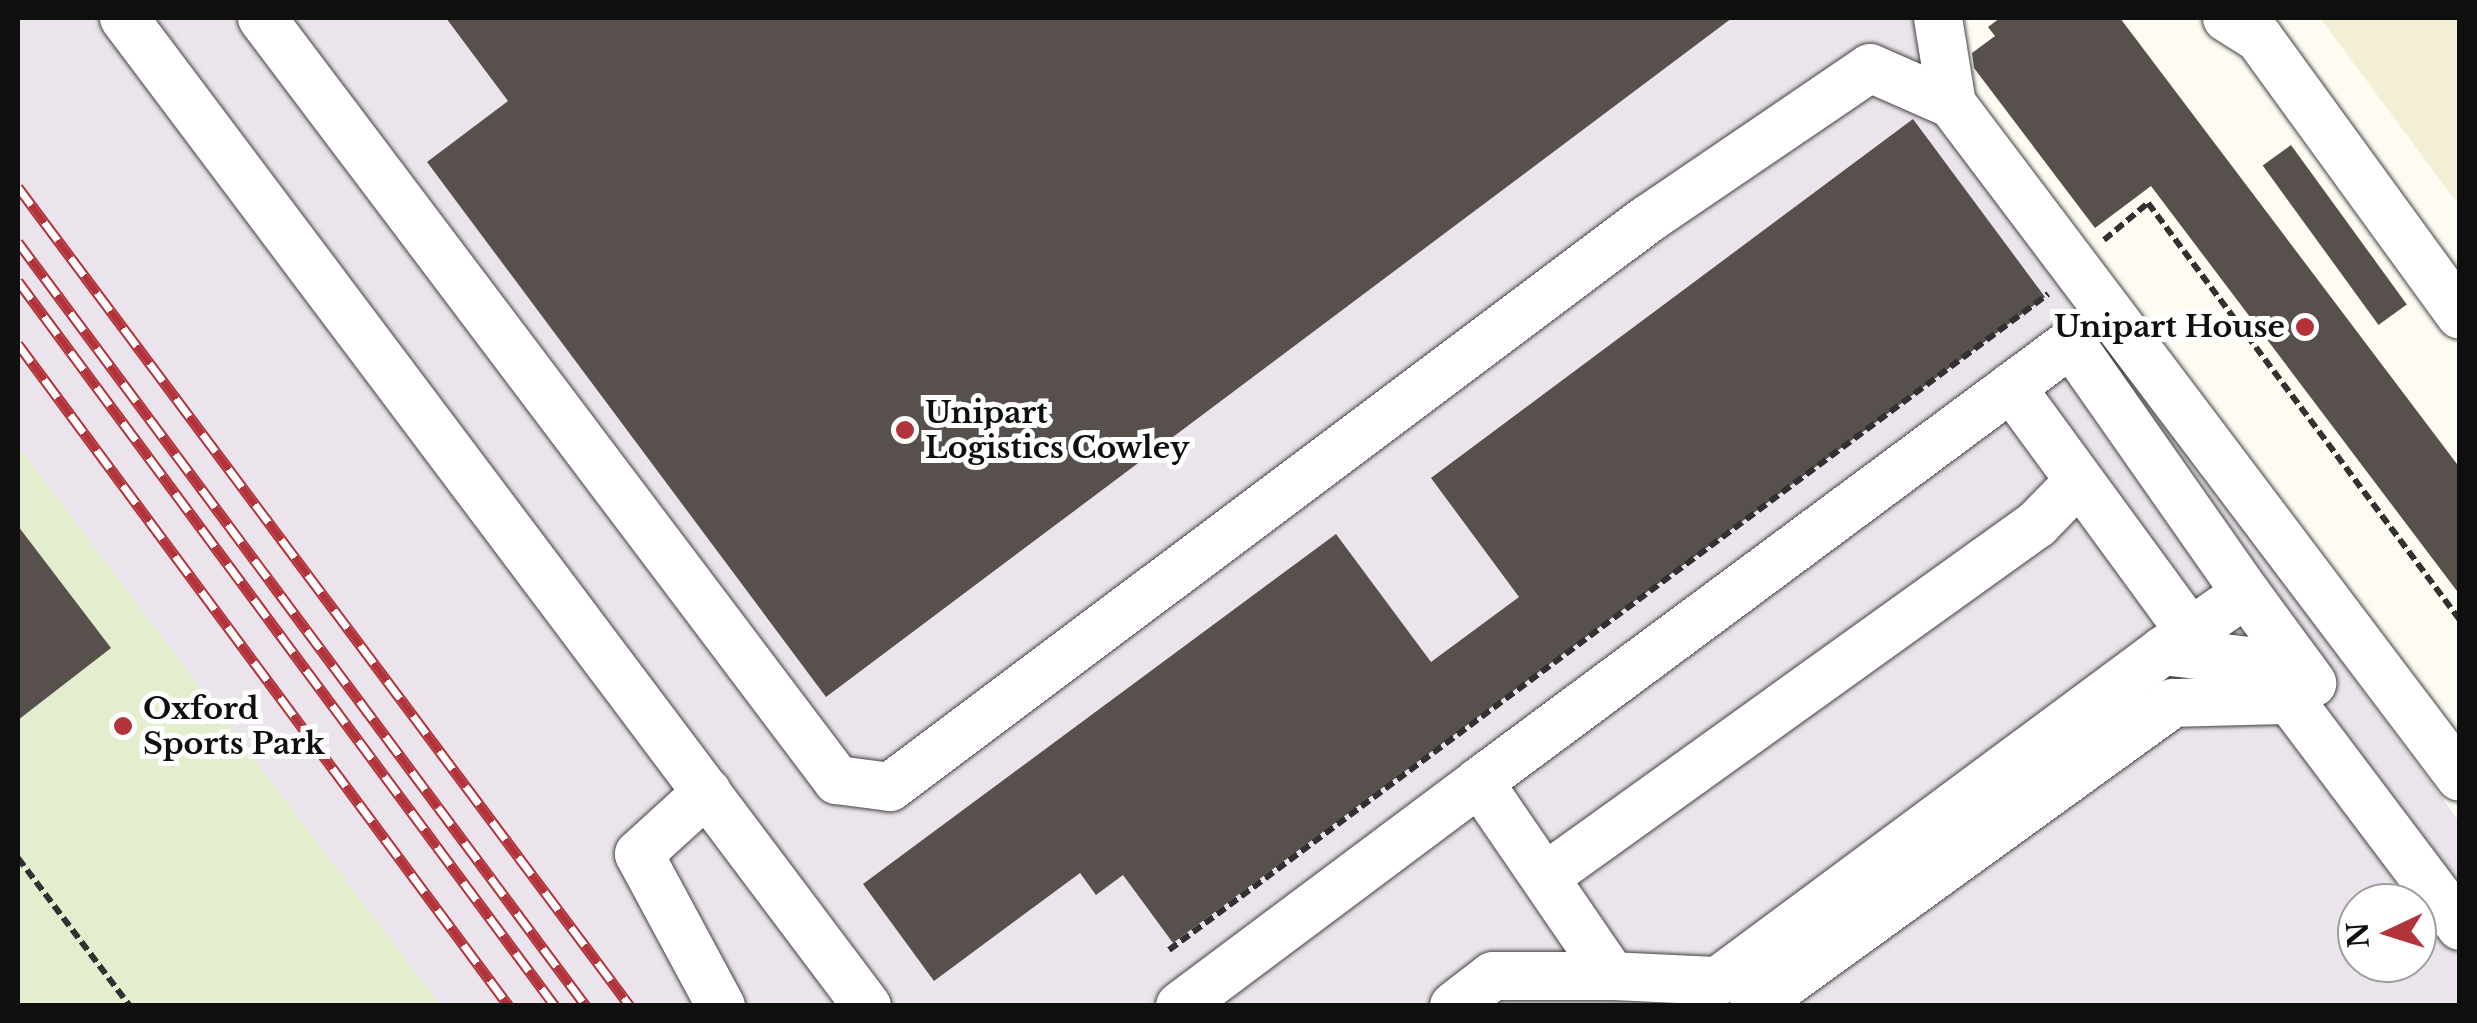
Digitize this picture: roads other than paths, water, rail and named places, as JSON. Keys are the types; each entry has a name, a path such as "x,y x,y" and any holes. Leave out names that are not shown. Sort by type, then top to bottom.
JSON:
{"lane":[{"path":"124,18 868,1006"},
{"path":"262,18 838,780 890,787 1844,80 1870,68 1952,104"},
{"path":"1938,18 1952,104 2460,778"},
{"path":"2227,18 2259,38 2460,315"},
{"path":"1180,1006 2071,343 2300,667 2460,876"},
{"path":"2010,388 2078,482 2177,642 2300,667"},
{"path":"1545,877 2037,524 2078,482"},
{"path":"1454,1006 1493,976 1718,981 2246,592"},
{"path":"1754,1006 2174,703 2290,700 2460,926"},
{"path":"1479,782 1612,976"},
{"path":"706,792 639,854 721,1006"}],"railway":[{"path":"18,187 630,1006"},
{"path":"18,242 586,1006"},
{"path":"18,281 555,1006"},
{"path":"18,344 509,1006"}],"place":[{"name":"Unipart House","path":"2305,327"},
{"name":"Unipart Logistics Cowley","path":"905,430"},
{"name":"Oxford Sports Park","path":"123,726"}]}
